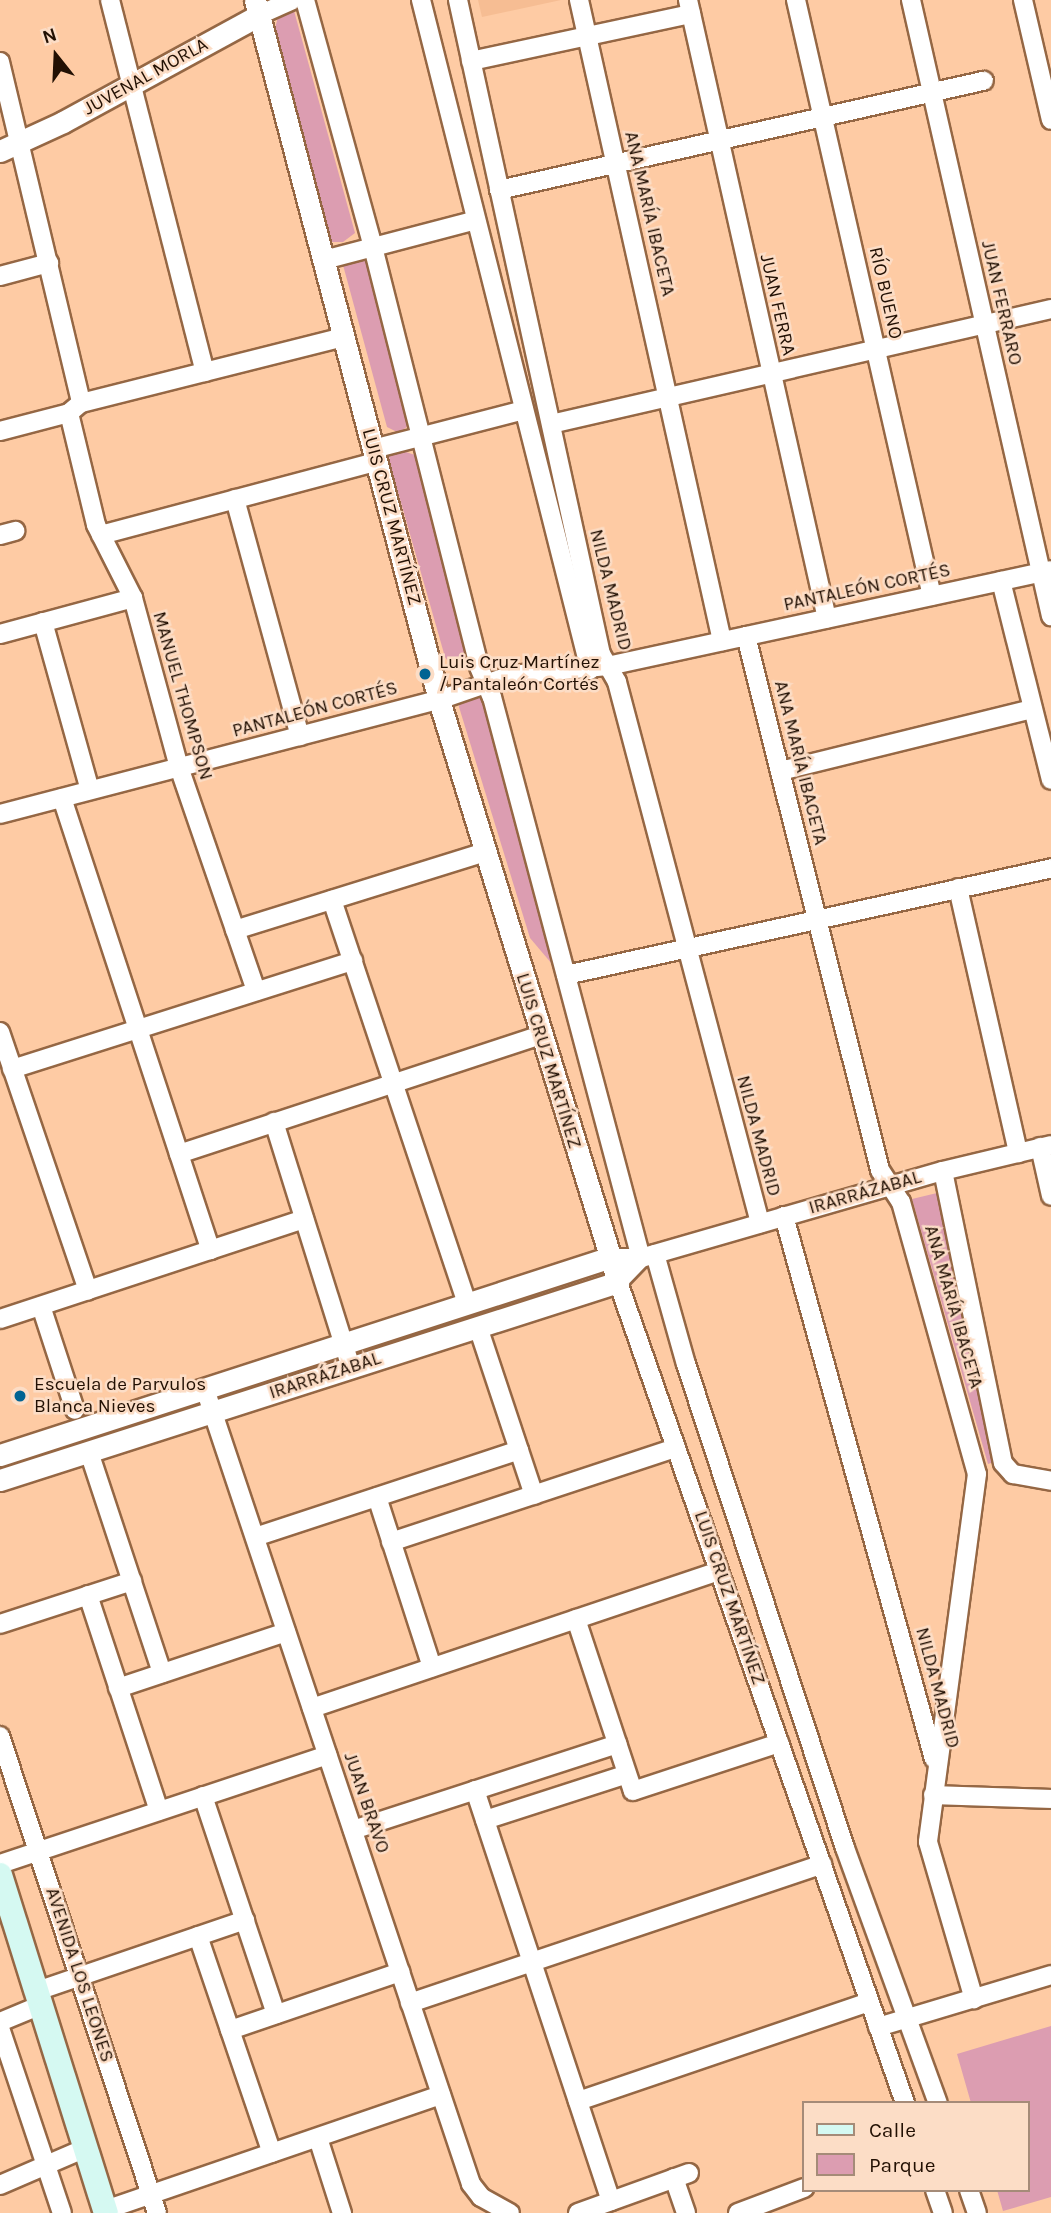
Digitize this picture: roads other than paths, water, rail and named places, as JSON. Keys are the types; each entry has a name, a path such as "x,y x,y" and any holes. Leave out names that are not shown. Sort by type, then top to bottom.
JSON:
{"main road":[{"path":"0,1875 106,2212"}],"street":[{"path":"110,0 205,372"},
{"name":"JUVENAL MORLA","path":"0,151 21,143 131,84 257,8 292,0"},
{"name":"LUIS CRUZ MARTÍNEZ","path":"305,0 566,975 648,1256 841,1836 937,2101"},
{"name":"NILDA MADRID","path":"421,0 524,410 599,668 617,682 760,1223"},
{"name":"NILDA MADRID","path":"458,0 601,654 599,668"},
{"name":"ANA MARÍA IBACETA","path":"579,0 722,641"},
{"name":"RÍO BUENO","path":"796,0 932,596"},
{"name":"JUAN FERRARO","path":"911,0 985,325 1046,571 1051,616"},
{"path":"1023,0 1045,66 1051,120"},
{"path":"471,61 587,36 689,7"},
{"name":"JUAN FERRA","path":"689,7 827,619"},
{"name":"LUIS CRUZ MARTÍNEZ","path":"257,8 439,700 608,1258 904,2101"},
{"name":"MANUEL THOMPSON","path":"0,62 49,263 101,535 132,598 179,767 256,991"},
{"path":"499,190 984,80"},
{"path":"324,260 476,220"},
{"path":"0,276 49,263"},
{"path":"551,425 1051,309"},
{"path":"0,431 205,372 344,337"},
{"path":"101,535 235,499 375,455 421,436 524,410"},
{"path":"235,499 300,736"},
{"name":"PANTALEÓN CORTÉS","path":"0,814 439,700 486,681 537,671 599,668 1046,571"},
{"path":"1001,581 1051,780"},
{"path":"0,634 132,598"},
{"path":"43,622 90,790"},
{"name":"ANA MARÍA IBACETA","path":"746,636 880,1170 901,1202 977,1474 936,1765 931,1859 974,1999"},
{"path":"780,771 1033,709"},
{"path":"62,797 211,1250"},
{"path":"235,930 485,852"},
{"path":"566,975 1051,868"},
{"path":"958,888 1018,1153"},
{"path":"332,900 467,1303"},
{"path":"12,1069 353,961"},
{"path":"0,1032 88,1290"},
{"path":"179,1154 540,1035"},
{"path":"274,1122 351,1368"},
{"path":"1046,1146 1051,1196"},
{"name":"IRARRÁZABAL","path":"0,1455 608,1258 648,1256 943,1171 1046,1146"},
{"path":"943,1171 986,1395 1003,1463 1013,1474 1051,1480"},
{"name":"NILDA MADRID","path":"784,1216 936,1765"},
{"path":"0,1319 304,1219"},
{"name":"IRARRÁZABAL","path":"0,1480 618,1282 648,1256"},
{"path":"41,1306 75,1410"},
{"path":"478,1327 534,1495"},
{"name":"JUAN BRAVO","path":"205,1389 471,2184 481,2197 510,2213"},
{"path":"391,1542 676,1448"},
{"path":"255,1538 519,1450"},
{"path":"89,1452 162,1673"},
{"path":"377,1497 432,1668"},
{"path":"312,1708 719,1571"},
{"path":"0,1624 132,1581"},
{"path":"88,1595 159,1811"},
{"path":"576,1619 630,1782"},
{"path":"118,1688 286,1632"},
{"name":"AVENIDA LOS LEONES","path":"0,1736 158,2213"},
{"path":"485,1821 779,1743"},
{"path":"353,1830 617,1744"},
{"path":"0,1864 327,1755"},
{"path":"475,1790 611,2201"},
{"path":"933,1795 1051,1799"},
{"path":"203,1796 276,2014"},
{"path":"410,2003 822,1864"},
{"path":"0,2022 79,1976 245,1920"},
{"path":"198,1936 272,2153"},
{"path":"230,2030 400,1972"},
{"path":"878,2027 1051,1975"},
{"path":"578,2101 869,2002"},
{"path":"0,2028 62,2213"},
{"path":"106,2212 441,2095"},
{"path":"318,2138 342,2213"},
{"path":"0,2185 86,2148"},
{"path":"578,2213 682,2176 686,2213"},
{"path":"738,2213 802,2189"},
{"path":"936,2192 943,2213"},
{"path":"970,2192 977,2213"}],"place":[{"name":"Luis Cruz Martínez / Pantaleón Cortés","path":"425,674"},
{"name":"Escuela de Parvulos Blanca Nieves","path":"20,1396"}]}
